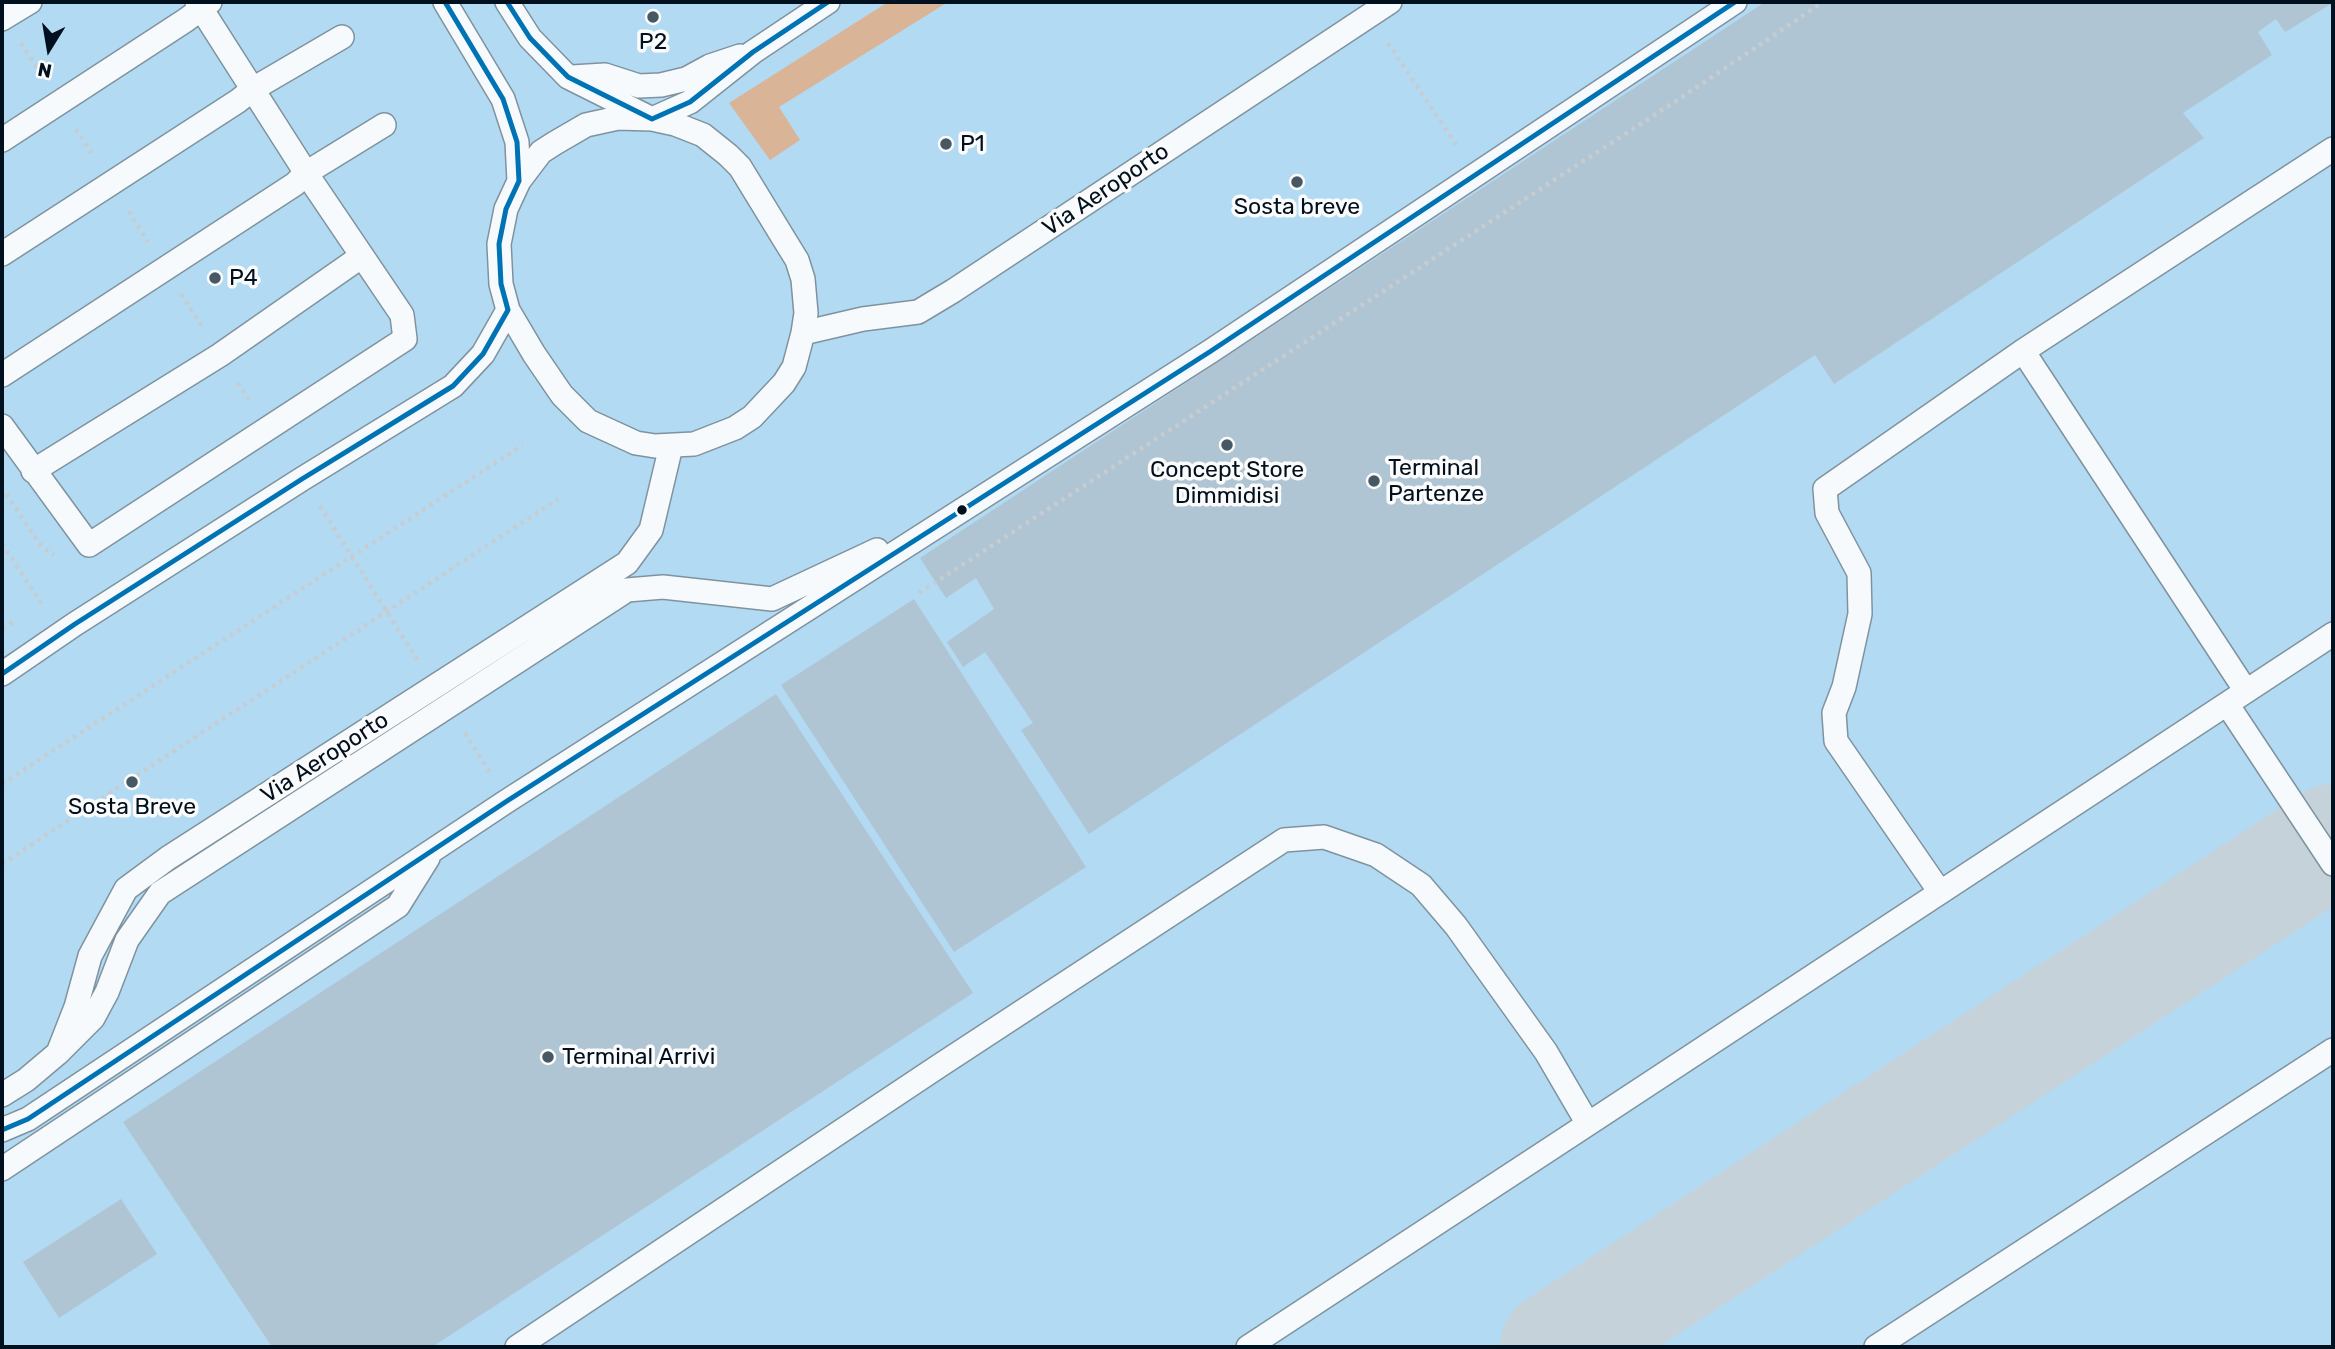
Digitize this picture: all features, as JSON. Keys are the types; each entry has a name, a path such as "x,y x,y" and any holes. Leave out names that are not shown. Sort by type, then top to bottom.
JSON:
{"lane":[{"path":"3,18 30,2"},
{"path":"445,2 503,99 517,142 519,181"},
{"path":"507,2 530,38 568,77 652,119"},
{"path":"652,119 690,102 753,52 828,2"},
{"name":"Via Aeroporto","path":"803,333 863,319 918,312 1073,213 1390,2"},
{"path":"2,1130 39,1112 507,801 1211,351 1735,2"},
{"path":"2,140 186,20 202,4 306,173 402,315 404,339 89,545 2,426"},
{"path":"2,254 253,89 342,37"},
{"path":"568,77 605,75 639,86 661,85 686,79 710,65 753,52"},
{"path":"618,118 652,119 675,124 703,135 740,167 797,260 806,302 798,356 788,378 752,417 736,428 694,444 671,446 636,443 588,421 562,395 534,354 508,310 502,284 499,244 506,209 519,181 541,152 586,125 618,118"},
{"path":"2,375 295,184 306,173 384,125"},
{"path":"1940,892 1836,741 1834,713 1844,687 1860,614 1859,573 1827,513 1825,489 2023,351 2333,149"},
{"path":"33,471 220,355 362,256"},
{"path":"2,674 75,624 302,479 453,386 483,354 508,310"},
{"path":"2023,351 2237,697 2333,864"},
{"name":"Via Aeroporto","path":"2,1095 26,1080 58,1053 76,1007 90,956 126,889 168,858 627,563 651,530 671,446"},
{"path":"58,1053 93,1018 107,992 127,940 160,893 627,590 663,587 772,599 962,510"},
{"path":"1248,1347 2333,634"},
{"path":"517,1347 1284,840 1324,837 1376,855 1421,885 1456,926 1546,1052 1588,1124"},
{"path":"2,1169 398,906 432,851"},
{"path":"1876,1347 2333,1050"}],"path":[{"path":"919,593 1685,95 1823,2"},
{"path":"1369,16 1476,173"},
{"path":"3,18 268,430"},
{"path":"2,784 523,445"},
{"path":"302,479 436,687"},
{"path":"2,487 41,546 60,560"},
{"path":"2,864 558,499"},
{"path":"2,544 43,606"},
{"path":"472,724 463,730 507,801"}],"shaded area":[{"path":"2,2 2333,2 2333,1347 2,1347"},
{"path":"888,2 948,2 779,107 800,140 770,160 729,103"}],"building":[{"name":"Terminal Partenze","path":"1765,2 2333,3 2285,32 2276,19 2258,32 2272,55 2183,113 2204,138 1834,384 1815,355 1089,834 1021,730 1033,723 985,652 963,667 947,642 994,609 976,578 946,598 920,558"},
{"path":"914,599 1086,867 954,952 781,685"},
{"name":"Terminal Arrivi","path":"776,694 973,993 432,1347 272,1347 123,1122"},
{"path":"121,1199 157,1254 59,1318 23,1262"}],"taxiway":[{"path":"1556,1347 2333,840"}],"transit line":[{"path":"2,674 75,624 302,479 453,386 483,354 508,310 501,284 499,244 506,209 519,181 517,142 503,99 445,2"},
{"path":"507,2 530,38 568,77 652,119 690,102 753,52 828,2"},
{"path":"2,1130 28,1119 507,801 1211,351 1735,2"}],"place":[{"name":"P2","path":"653,17"},
{"name":"P1","path":"946,144"},
{"name":"Sosta breve","path":"1297,182"},
{"name":"P4","path":"215,278"},
{"name":"Concept Store Dimmidisi","path":"1227,445"},
{"name":"Terminal Partenze","path":"1374,481"},
{"name":"Sosta Breve","path":"132,782"},
{"name":"Terminal Arrivi","path":"548,1057"}]}
